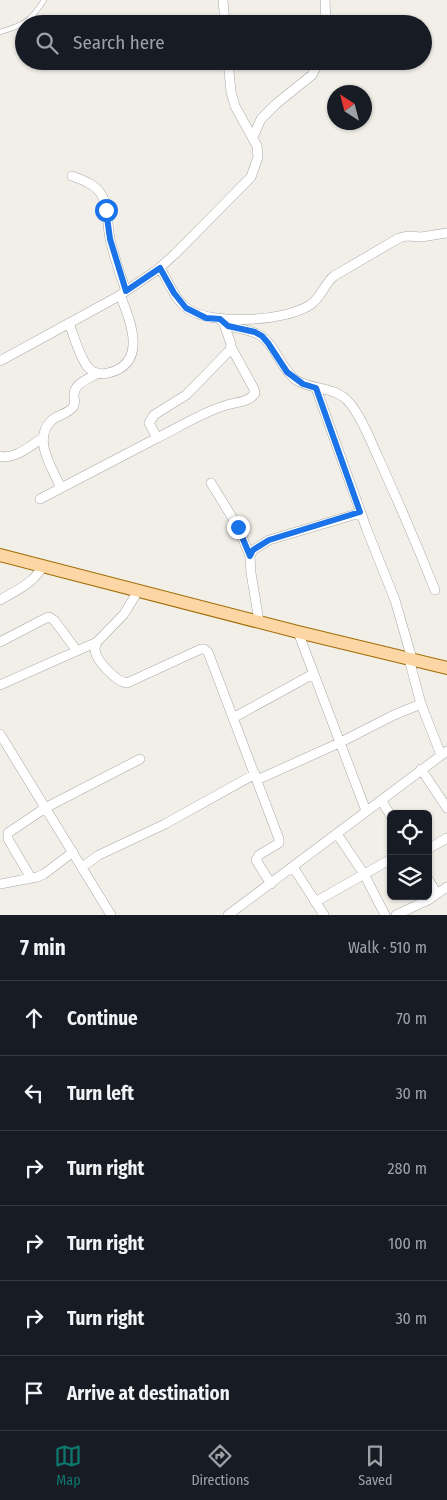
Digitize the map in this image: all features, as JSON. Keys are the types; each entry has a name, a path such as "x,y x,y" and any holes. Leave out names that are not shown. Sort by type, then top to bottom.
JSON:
{"main road":[{"path":"0,556 447,668"}],"street":[{"path":"223,0 224,15"},
{"path":"325,0 326,15"},
{"path":"0,361 123,293 160,268 251,178 258,157 257,146 236,106 231,92 229,70"},
{"path":"253,137 262,119 276,104 312,75 314,70"},
{"path":"69,323 87,366 92,371 98,374 105,374 119,370 126,365 130,358 133,336 110,239 104,201 96,188 72,176"},
{"path":"222,321 290,314 303,309 320,296 328,281 334,276 399,238 447,233"},
{"path":"160,268 174,293 186,308 206,318 222,321 255,332 268,343 287,372 303,384 342,395 349,401 409,524 435,590"},
{"path":"40,500 211,411 254,396 254,389 232,347 222,321"},
{"path":"155,439 156,436 150,426 150,419 186,395 232,347"},
{"path":"61,488 44,448 44,432 49,423 73,407 77,386 98,374"},
{"path":"228,915 239,912 270,884 444,753 422,704 395,600 360,512 316,388"},
{"path":"0,456 14,455 43,438"},
{"path":"211,483 238,527 250,556 259,621"},
{"path":"250,556 253,550 269,540 360,512"},
{"path":"0,600 30,582 36,577 42,567"},
{"path":"0,685 97,642 124,614 138,591"},
{"path":"0,642 49,617 54,620 77,651"},
{"path":"298,632 366,812"},
{"path":"97,642 95,648 99,660 116,678 127,683 201,649 204,648 208,652 279,839 279,843 259,855 256,860 270,884"},
{"path":"233,718 313,674"},
{"path":"82,867 99,856 256,777 422,704"},
{"path":"0,734 111,915"},
{"path":"32,878 8,839 7,836 12,830 45,808 140,759"},
{"path":"422,769 447,808"},
{"path":"381,800 387,810"},
{"path":"337,834 364,874 386,915"},
{"path":"432,847 447,838"},
{"path":"0,884 44,874 73,852"},
{"path":"315,902 387,861"},
{"path":"293,867 324,915"},
{"path":"432,886 437,894"},
{"path":"396,915 428,900 447,887"}],"lane":[{"path":"34,15 44,0"},
{"path":"0,32 15,27"}],"route":[{"path":"106,210 110,239 126,291 160,268 174,293 186,308 206,318 220,319 228,326 255,332 262,336 287,372 303,384 316,388 360,512 269,540 253,550 250,556 238,527"}]}
